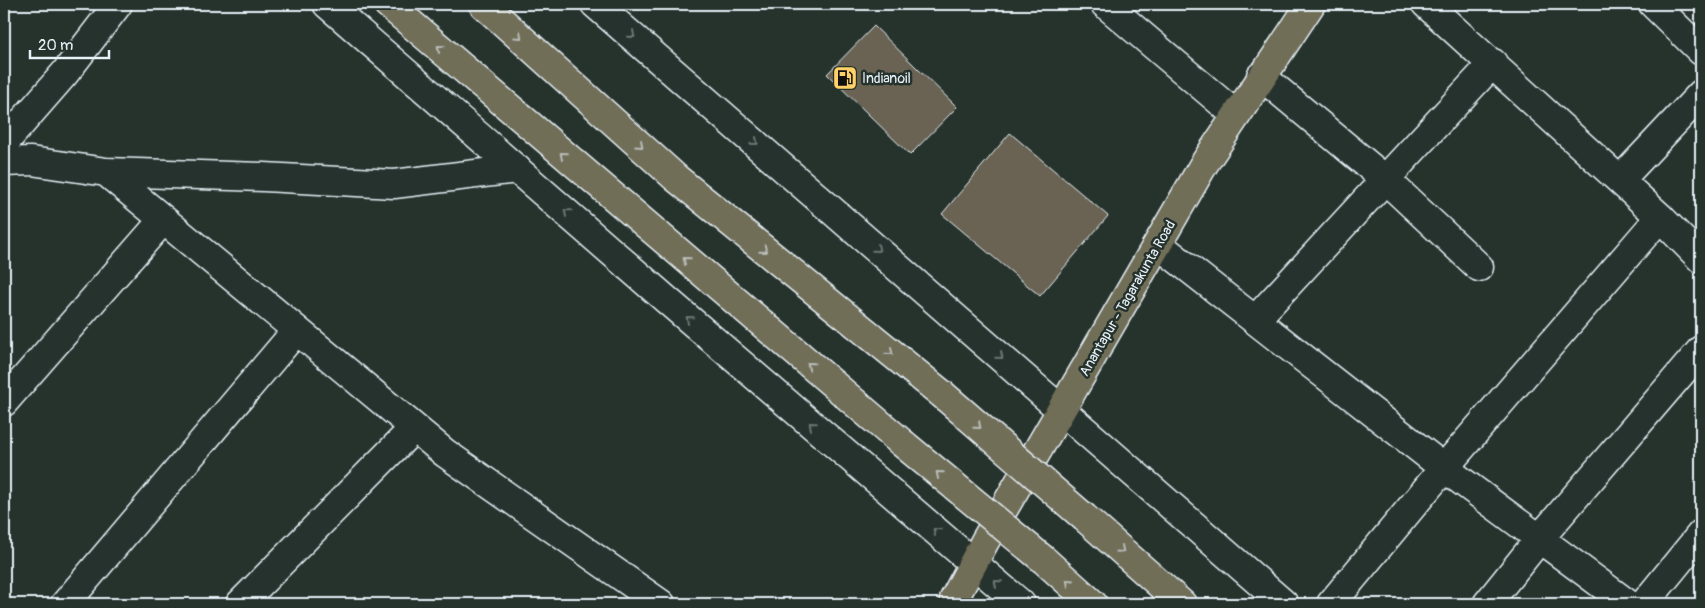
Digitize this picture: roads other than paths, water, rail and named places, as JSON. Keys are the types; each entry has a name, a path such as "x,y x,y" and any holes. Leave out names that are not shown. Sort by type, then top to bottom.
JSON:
{"main road":[{"path":"388,4 901,442 1044,560 1093,604"},
{"path":"483,4 676,178 942,394 1182,604"},
{"name":"Anantapur - Tagarakunta Road","path":"952,602 973,562 1204,164 1311,4"}],"street":[{"path":"4,143 65,73 118,4"},
{"path":"328,4 1021,604"},
{"path":"595,4 1284,604"},
{"path":"1105,4 1236,115"},
{"path":"1426,4 1660,217 1701,259"},
{"path":"1653,4 1701,51"},
{"path":"1255,320 1493,63"},
{"path":"1262,76 1386,180 1478,267"},
{"path":"1620,180 1701,94"},
{"path":"4,162 31,161 106,172 264,177 394,184 517,169"},
{"path":"106,172 445,453 661,604"},
{"path":"1331,604 1444,468 1660,217"},
{"path":"4,402 163,220"},
{"path":"1158,245 1444,468 1628,604"},
{"path":"65,604 296,331"},
{"path":"1487,604 1540,538 1701,350"},
{"path":"240,604 414,428"},
{"path":"1644,604 1701,534"}],"place":[{"name":"Indianoil","path":"845,78"}]}
